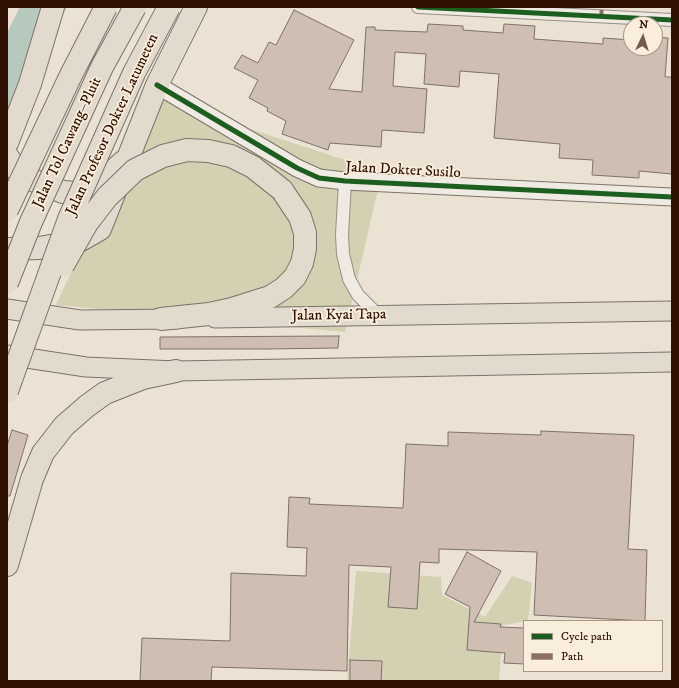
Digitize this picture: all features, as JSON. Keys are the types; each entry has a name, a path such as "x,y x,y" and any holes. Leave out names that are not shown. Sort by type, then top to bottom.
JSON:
{"highway":[{"path":"7,143 30,84 53,7"},
{"name":"Jalan Tol Cawang–Pluit","path":"7,210 71,75 106,7"},
{"name":"Jalan Tol Cawang–Pluit","path":"7,283 31,222 102,67 135,7"},
{"name":"Jalan Profesor Dokter Latumeten","path":"7,391 32,318 69,219 134,73 169,7"},
{"name":"Jalan Profesor Dokter Latumeten","path":"7,249 39,248 80,241 100,229 157,85 196,7"},
{"path":"32,318 87,223 107,197 135,170 163,156 187,150 208,151 230,156 253,167 282,190 300,217 305,233 305,249 302,263 295,276 284,288 270,297 210,314 161,319"},
{"path":"7,156 17,170 35,181 63,192 77,193 95,188 127,159"},
{"path":"7,565 32,479 43,453 64,426 105,393 143,378 176,370"}],"main road":[{"name":"Jalan Kyai Tapa","path":"7,309 80,320 672,311"},
{"path":"7,355 86,367 176,370 672,362"}],"street":[{"path":"418,7 601,12 672,20"},
{"name":"Jalan Dokter Susilo","path":"157,85 297,168 320,178 672,197"},
{"path":"344,180 342,235 343,254 349,279 358,295 378,315"}],"shaded area":[{"path":"20,7 67,7 7,119 7,33"},
{"path":"152,97 382,172 345,332 56,305"},
{"path":"356,571 441,577 442,595 485,617 512,576 532,583 528,620 503,625 499,681 347,681"}],"building":[{"path":"294,10 354,40 329,89 362,92 366,27 375,27 375,30 427,32 428,24 463,26 463,30 503,33 504,24 535,26 534,39 603,44 603,38 623,39 623,56 663,56 663,38 668,38 665,77 672,77 672,174 639,171 639,178 592,175 593,160 559,158 560,144 494,138 499,74 460,71 459,87 424,84 426,54 395,52 393,86 427,89 424,133 382,130 381,147 330,143 328,150 282,134 286,121 267,111 268,108 249,98 258,80 234,68 242,55 258,63 269,42 276,45"},
{"path":"339,336 338,348 160,349 160,337"},
{"path":"12,430 28,435 10,496 7,496 7,446"},
{"path":"541,431 634,435 628,549 647,550 645,620 534,615 537,552 439,549 439,563 420,562 417,609 388,607 391,567 349,565 347,671 212,667 211,681 140,681 142,638 230,641 231,573 306,576 307,548 287,547 289,497 310,498 309,504 403,508 406,444 448,446 448,432 541,435"},
{"path":"467,552 501,571 474,622 501,624 500,627 523,628 523,664 504,663 505,653 467,650 470,607 445,594"},
{"path":"350,660 382,661 381,681 350,681"}],"marked path":[{"path":"601,18 602,7"}],"cycle path":[{"path":"418,7 672,20"},
{"path":"157,85 297,168 319,178 345,181 672,197"}]}
